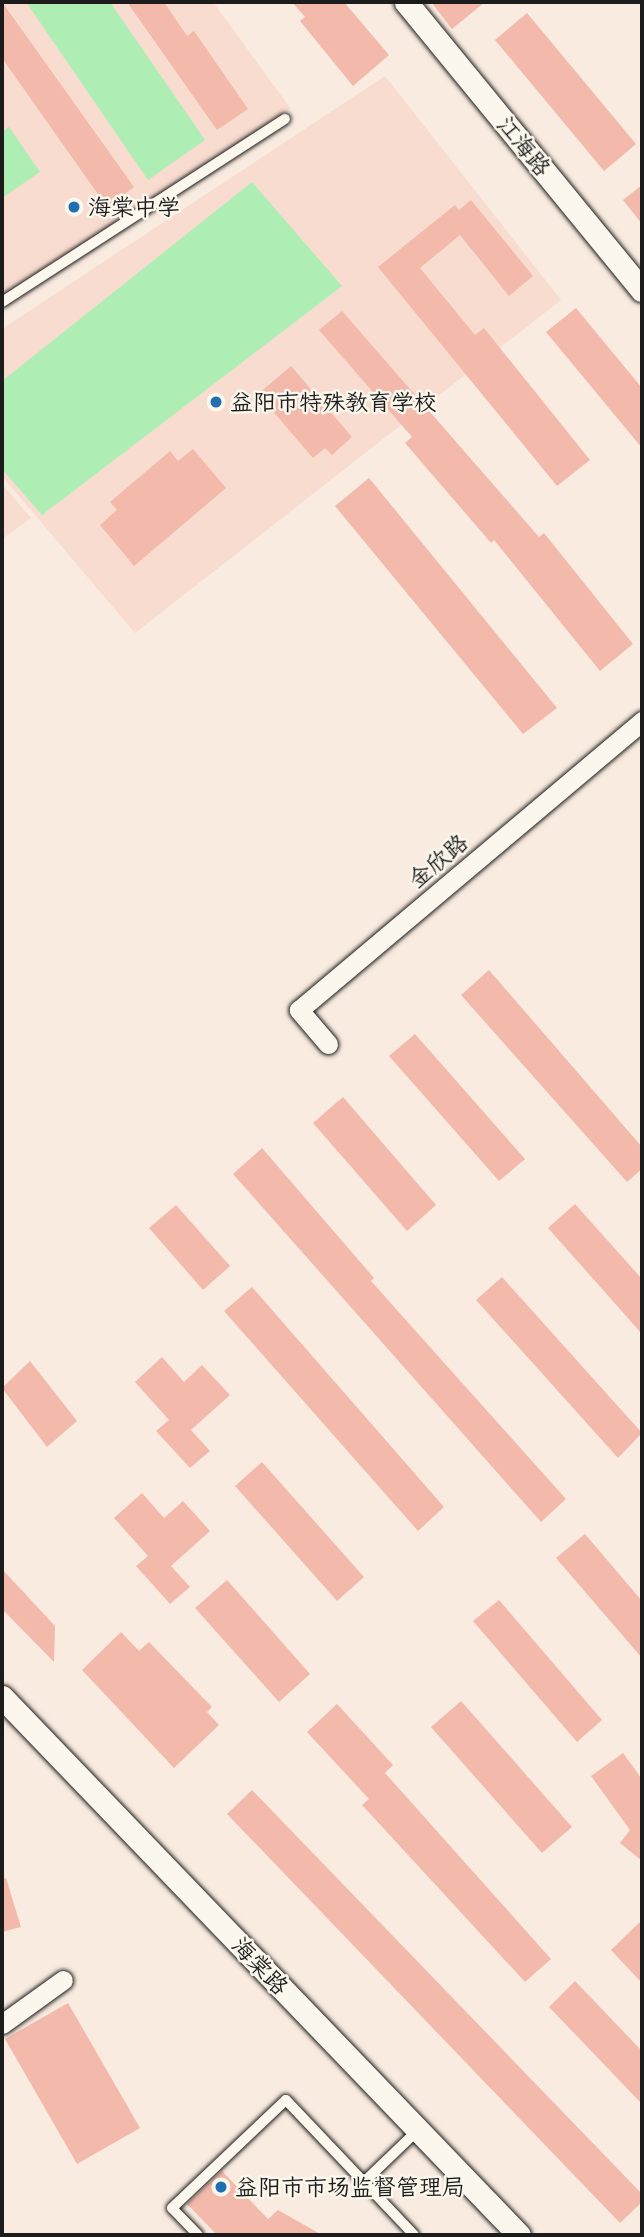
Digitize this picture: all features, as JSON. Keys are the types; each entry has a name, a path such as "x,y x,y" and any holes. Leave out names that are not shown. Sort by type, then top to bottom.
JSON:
{"street":[{"name":"江海路","path":"406,2 642,290"},
{"name":"金欣路","path":"328,1044 299,1010 642,721"},
{"name":"海棠路","path":"2,1697 518,2235"},
{"path":"2,2024 63,1980"}],"lane":[{"path":"2,302 285,119"},
{"path":"198,2235 172,2207 286,2100 414,2235"},
{"path":"365,2181 418,2130"}],"shaded area":[{"name":"海棠中学","path":"2,2 213,2 291,109 2,305"},
{"name":"益阳市特殊教育学校","path":"385,76 561,300 135,633 2,476 2,329"},
{"path":"2,484 31,518 2,539"}],"green space":[{"path":"26,2 110,2 205,140 148,180"},
{"path":"9,127 40,172 2,198 2,132"},
{"path":"252,182 342,286 42,515 2,469 2,381"}],"building":[{"path":"2,2 134,187 107,207 2,58"},
{"path":"127,2 164,2 187,36 194,31 248,109 217,130"},
{"path":"292,2 344,2 389,55 353,86 300,21 305,17"},
{"path":"431,2 485,2 452,29"},
{"path":"527,13 636,144 604,171 495,40"},
{"path":"642,185 642,224 623,200"},
{"path":"471,200 533,276 509,296 460,235 420,268 475,335 484,328 590,460 557,486 378,267 455,205 459,210"},
{"path":"576,308 642,388 642,448 546,332"},
{"path":"342,311 539,537 544,533 633,644 600,671 494,540 491,543 405,443 412,437 319,330"},
{"path":"291,366 352,437 332,455 325,448 313,458 258,394"},
{"path":"193,449 226,488 134,566 100,525 117,510 110,502 170,451 178,461"},
{"path":"369,478 557,708 523,734 335,506"},
{"path":"489,970 642,1147 642,1169 627,1182 461,995"},
{"path":"415,1034 525,1159 499,1181 389,1056"},
{"path":"343,1097 436,1205 407,1231 313,1123"},
{"path":"262,1148 374,1278 371,1281 566,1499 541,1522 233,1174"},
{"path":"575,1204 642,1279 642,1334 548,1228"},
{"path":"176,1205 230,1266 203,1290 149,1228"},
{"path":"502,1277 642,1433 618,1458 476,1300"},
{"path":"252,1287 444,1507 418,1531 224,1311"},
{"path":"162,1357 184,1382 202,1365 230,1395 191,1430 210,1451 190,1468 156,1431 169,1420 135,1382"},
{"path":"30,1361 77,1421 47,1447 2,1388"},
{"path":"262,1462 364,1577 337,1601 235,1486"},
{"path":"142,1493 164,1518 183,1501 210,1531 171,1566 190,1587 170,1604 136,1566 148,1556 114,1518"},
{"path":"585,1534 642,1601 642,1658 556,1558"},
{"path":"2,1569 55,1626 54,1662 2,1609"},
{"path":"227,1580 310,1674 279,1702 195,1608"},
{"path":"499,1600 602,1720 577,1742 473,1621"},
{"path":"121,1632 139,1651 149,1642 212,1707 207,1712 219,1725 174,1768 82,1670"},
{"path":"461,1701 572,1827 542,1853 431,1727"},
{"path":"337,1704 393,1765 385,1773 551,1959 525,1982 362,1805 369,1799 307,1732"},
{"path":"623,1753 642,1779 642,1861 620,1843 630,1830 591,1776"},
{"path":"252,1790 642,2194 642,2202 620,2223 227,1814"},
{"path":"6,1878 21,1927 2,1932 2,1879"},
{"path":"642,1920 642,1983 611,1950"},
{"path":"575,1981 642,2051 642,2104 549,2007"},
{"path":"68,2003 140,2128 77,2164 5,2039"},
{"name":"益阳市市场监督管理局","path":"222,2171 268,2219 278,2210 322,2235 217,2235 187,2204"}],"place":[{"name":"海棠中学","path":"74,207"},
{"name":"益阳市特殊教育学校","path":"216,402"},
{"name":"益阳市市场监督管理局","path":"221,2187"}]}
